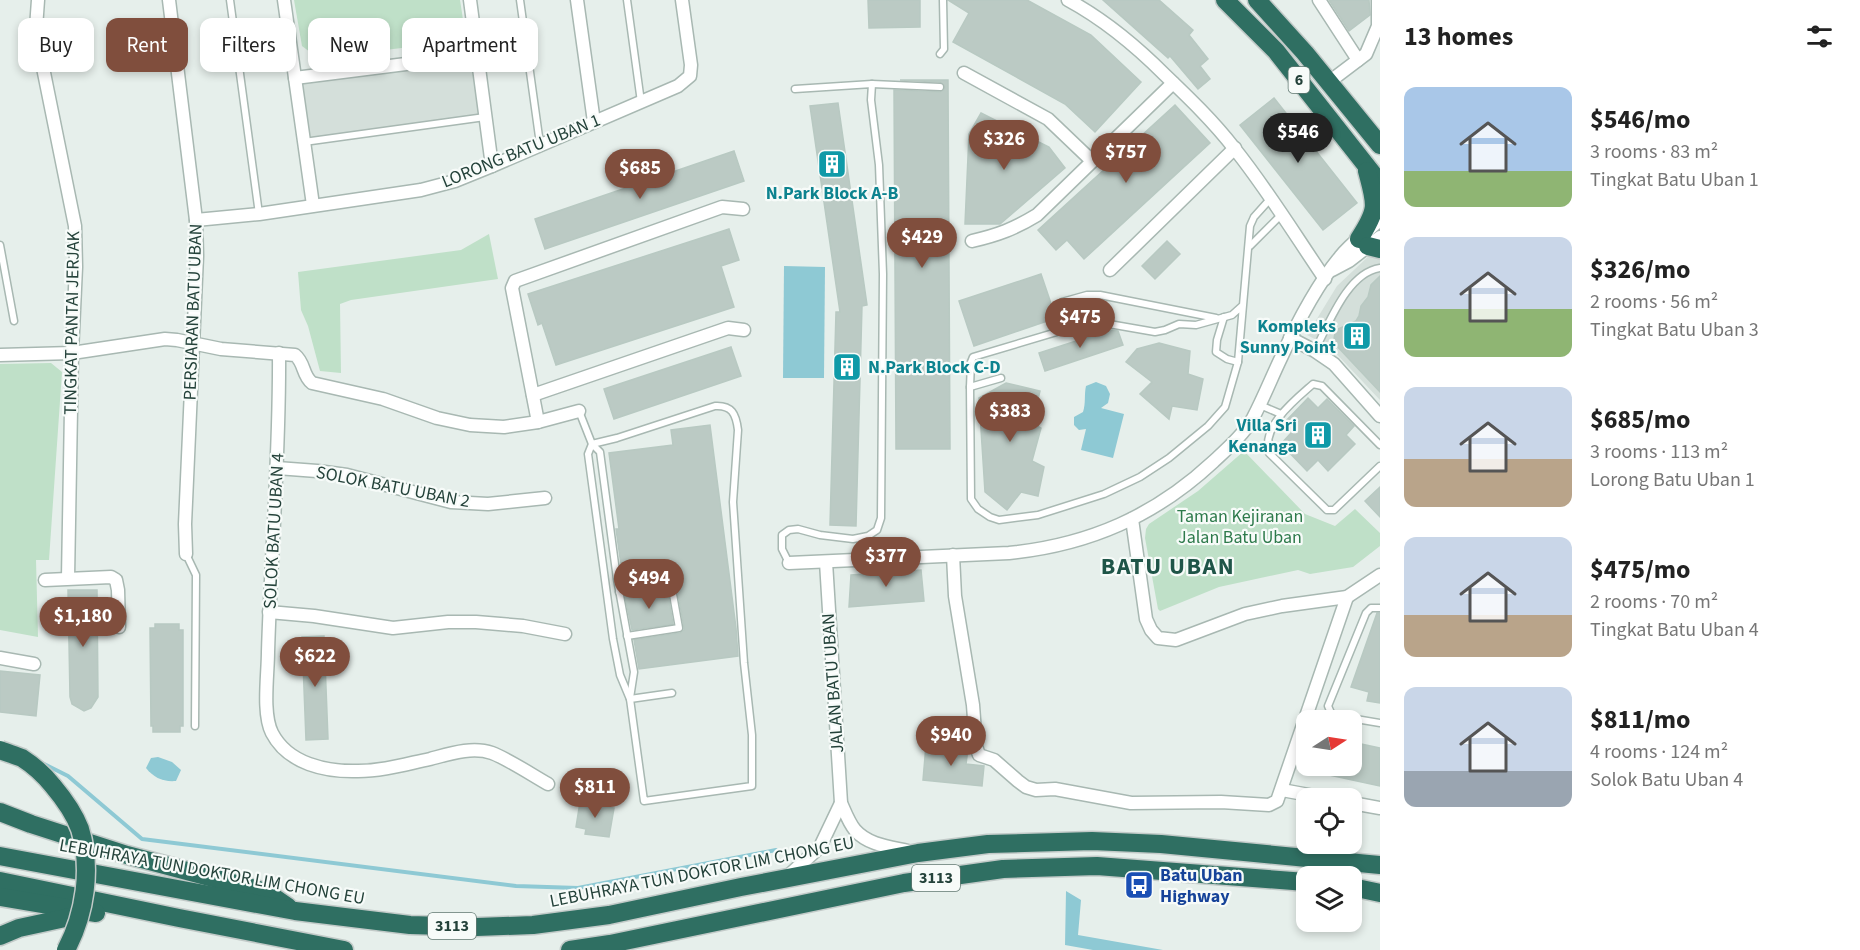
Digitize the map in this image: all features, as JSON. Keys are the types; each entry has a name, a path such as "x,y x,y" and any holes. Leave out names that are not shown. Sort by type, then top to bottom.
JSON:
{"highway":[{"name":"6","path":"1226,0 1276,51 1380,183"},
{"name":"6","path":"1257,0 1329,82 1380,145"},
{"path":"1366,166 1374,196 1372,243"},
{"path":"0,750 22,759 46,777 66,801 80,829 85,861 85,891 78,923 66,950"},
{"path":"0,812 127,855 266,892 295,911"},
{"name":"LEBUHRAYA TUN DOKTOR LIM CHONG EU","path":"0,856 295,911 410,925 477,927 533,925 609,915 918,853 988,844 1092,841 1161,844 1380,865"},
{"name":"3113","path":"570,950 610,944 904,883 1003,869 1097,866 1296,881"},
{"path":"0,881 344,950"},
{"path":"1362,890 1380,893"},
{"path":"0,897 93,913 179,918"},
{"path":"0,936 19,928 50,920 93,913"}],"street":[{"name":"TINGKAT PANTAI JERJAK","path":"38,0 36,28 38,43 75,226 76,267 68,579"},
{"name":"PERSIARAN BATU UBAN","path":"170,0 196,220 197,256 185,524 186,554"},
{"path":"284,0 313,206"},
{"path":"470,0 472,18"},
{"path":"577,0 594,122"},
{"name":"LORONG BATU UBAN 1","path":"196,220 259,214 421,190 455,181 678,86 690,76 691,65 682,0"},
{"path":"1068,0 1092,13 1132,42 1210,119 1328,274"},
{"path":"1319,0 1358,60"},
{"path":"1329,82 1366,54 1378,26 1378,0"},
{"path":"295,78 402,64"},
{"path":"479,72 492,166"},
{"path":"963,73 1048,119 1092,161"},
{"path":"972,241 998,236 1017,228 1037,215 1173,82"},
{"path":"1110,270 1234,148"},
{"path":"538,422 512,288 515,281 722,207 743,209"},
{"path":"789,563 1048,548 1101,534 1132,519 1163,501 1200,474 1236,440 1249,424 1290,338 1328,274 1340,257 1372,243 1380,220"},
{"path":"533,394 728,328 744,330"},
{"path":"1290,338 1334,364 1379,411"},
{"path":"0,355 72,353 165,339 177,340 221,350 295,355 300,359 306,378 312,383 383,399 456,423 504,427 538,422 579,411"},
{"name":"SOLOK BATU UBAN 4","path":"279,353 278,468 269,612 267,716 273,736 287,753 305,764 325,769 357,771 387,768 461,752 478,751 492,753 548,784"},
{"name":"SOLOK BATU UBAN 2","path":"278,468 347,475 451,502 489,504 545,498"},
{"path":"1132,519 1146,619 1158,638 1176,640 1245,614 1282,606 1347,597 1380,575"},
{"path":"953,555 955,596 979,755 994,760 1026,787 1036,790 1055,789 1131,803 1221,802 1269,805 1277,801 1347,597"},
{"name":"JALAN BATU UBAN","path":"826,562 841,803 854,828 864,838 882,846 918,853"},
{"path":"45,580 111,577 116,580 119,627"},
{"path":"269,612 323,617 393,628 448,622 476,622 523,626 565,634"},
{"path":"0,658 34,664"},
{"path":"1282,790 1296,793"},
{"name":"JALAN BATU UBAN","path":"784,879 820,847 841,803"},
{"path":"1362,805 1380,808"}],"lane":[{"path":"230,0 259,214"},
{"path":"520,0 540,144"},
{"path":"627,0 641,102"},
{"path":"940,54 944,49 943,0"},
{"path":"789,563 781,544 782,535 789,530 798,529 820,535 853,539 868,536 877,530 881,518 883,274 879,165 871,100 872,84"},
{"path":"795,89 872,84 940,87"},
{"path":"304,142 485,117"},
{"path":"1242,306 1232,315 1196,325 1179,324 1155,332 1087,323 973,357 970,387 971,499 978,509 999,520 1038,516 1104,494 1140,477 1169,458 1208,426 1225,407 1238,362 1250,226 1254,217 1271,198"},
{"path":"1249,247 1281,215"},
{"path":"0,245 14,321"},
{"path":"1315,351 1347,290 1365,272 1380,268"},
{"path":"1062,302 1087,295 1100,295 1221,318"},
{"path":"1221,318 1216,352 1227,359 1238,362"},
{"path":"970,387 1001,378"},
{"path":"1380,445 1322,386 1317,384 1313,384 1281,414 1268,442 1269,453 1327,510 1334,510 1380,466"},
{"path":"1259,405 1281,414"},
{"path":"715,406 724,406 731,410 737,418 733,502 744,663 752,735 752,786 644,801 630,699 620,675 613,639 588,454 592,444 715,406"},
{"path":"579,411 592,444 600,452 619,592 634,672 630,699"},
{"path":"186,554 196,574 195,726"},
{"path":"619,592 671,584 679,628 627,636"},
{"path":"1380,608 1371,608 1366,613 1328,706 1332,715 1380,723"},
{"path":"630,699 672,693"}],"shaded area":[{"path":"402,64 402,72 479,72 485,117 304,142 295,78 342,72 390,72 390,66"},
{"path":"1372,253 1380,255 1380,400 1330,347 1307,335 1337,286"}],"green space":[{"path":"294,0 460,0 463,18 402,18 402,48 390,49 390,18 308,18 308,50 302,46"},
{"path":"489,234 498,279 351,300 340,304 341,373 320,371 308,326 301,310 298,272 461,250"},
{"path":"51,363 62,372 49,560 36,560 38,637 0,630 0,364"},
{"name":"Taman Kejiranan Jalan Batu Uban","path":"1244,451 1305,514 1335,526 1355,509 1380,533 1380,546 1353,567 1310,574 1298,570 1219,587 1160,611 1145,538 1146,529 1149,524 1198,491"}],"water":[{"path":"784,266 825,267 824,378 783,378"},
{"path":"1096,382 1106,386 1110,394 1108,403 1101,408 1124,414 1113,458 1081,450 1086,429 1079,430 1074,425 1074,417 1083,412 1086,386"},
{"path":"158,757 172,762 181,770 176,781 159,779 146,768 151,758"},
{"path":"1066,891 1081,900 1078,935 1163,950 1093,950 1065,945"}],"building":[{"path":"868,0 920,0 920,27 869,28"},
{"path":"948,0 1027,0 1091,35 1141,82 1095,132 1065,104 953,42 969,13"},
{"path":"1103,0 1159,0 1193,30 1189,35 1208,59 1200,66 1210,79 1198,89 1170,56 1168,58"},
{"path":"1329,0 1369,0 1370,15 1349,31"},
{"path":"900,80 948,80 950,449 896,449 894,90 940,92 945,87 940,82"},
{"path":"1274,98 1357,203 1323,230 1240,125"},
{"path":"838,103 867,305 862,306 856,526 830,525 836,312 840,312 810,106"},
{"path":"1175,105 1210,143 1084,259 1067,240 1056,250 1038,230"},
{"path":"981,113 1049,147 1065,168 1000,224 965,224 969,134"},
{"path":"734,151 744,181 545,249 535,219"},
{"path":"729,229 739,260 721,266 734,307 556,365 542,323 538,325 528,294"},
{"path":"1167,241 1180,254 1155,279 1142,266"},
{"path":"1041,274 1056,318 974,346 959,301"},
{"name":"Kompleks Sunny Point","path":"1380,276 1380,392 1336,345 1334,339 1338,329 1356,321 1361,306 1368,297 1371,285"},
{"path":"1110,330 1118,331 1123,345 1045,371 1039,353"},
{"path":"1159,343 1190,351 1188,374 1203,379 1197,410 1172,406 1169,419 1140,394 1152,382 1126,362 1137,349"},
{"path":"731,347 741,376 614,419 604,389"},
{"path":"1006,383 1040,391 1032,423 1041,428 1032,461 1044,467 1038,496 1021,492 1007,510 985,492 979,398"},
{"name":"Villa Sri Kenanga","path":"1308,398 1318,408 1327,399 1354,426 1346,435 1355,444 1328,471 1318,460 1307,471 1281,444 1291,433 1283,424"},
{"path":"710,425 738,656 639,669 634,640 680,633 684,627 676,582 673,578 624,586 609,453 673,445 671,430"},
{"path":"1380,487 1380,517 1365,501"},
{"path":"921,570 924,601 849,607 851,575"},
{"path":"667,589 673,624 632,630 625,596"},
{"path":"68,590 97,590 98,697 91,708 84,711 72,704 70,697"},
{"path":"1377,613 1380,613 1380,703 1367,701 1369,692 1351,687"},
{"path":"155,624 179,624 179,630 183,630 183,726 180,726 180,732 153,732 153,726 151,726 150,628 155,628"},
{"path":"324,636 328,739 306,740 302,637"},
{"path":"0,671 40,675 36,716 0,712"},
{"path":"1362,744 1380,748 1380,786 1334,776 1362,776"},
{"path":"926,745 968,749 966,764 984,766 982,786 923,780"},
{"path":"580,802 614,808 609,837 585,834 586,829 576,827"}],"waterway":[{"path":"42,763 68,776 142,839 516,886 578,888 776,850"}],"place":[{"name":"N.Park Block A-B","path":"832,164"},
{"name":"Kompleks Sunny Point","path":"1357,336"},
{"name":"N.Park Block C-D","path":"847,367"},
{"name":"Villa Sri Kenanga","path":"1318,435"},
{"name":"Batu Uban Highway","path":"1139,885"}],"district":[{"name":"BATU UBAN","path":"1168,566"}]}
